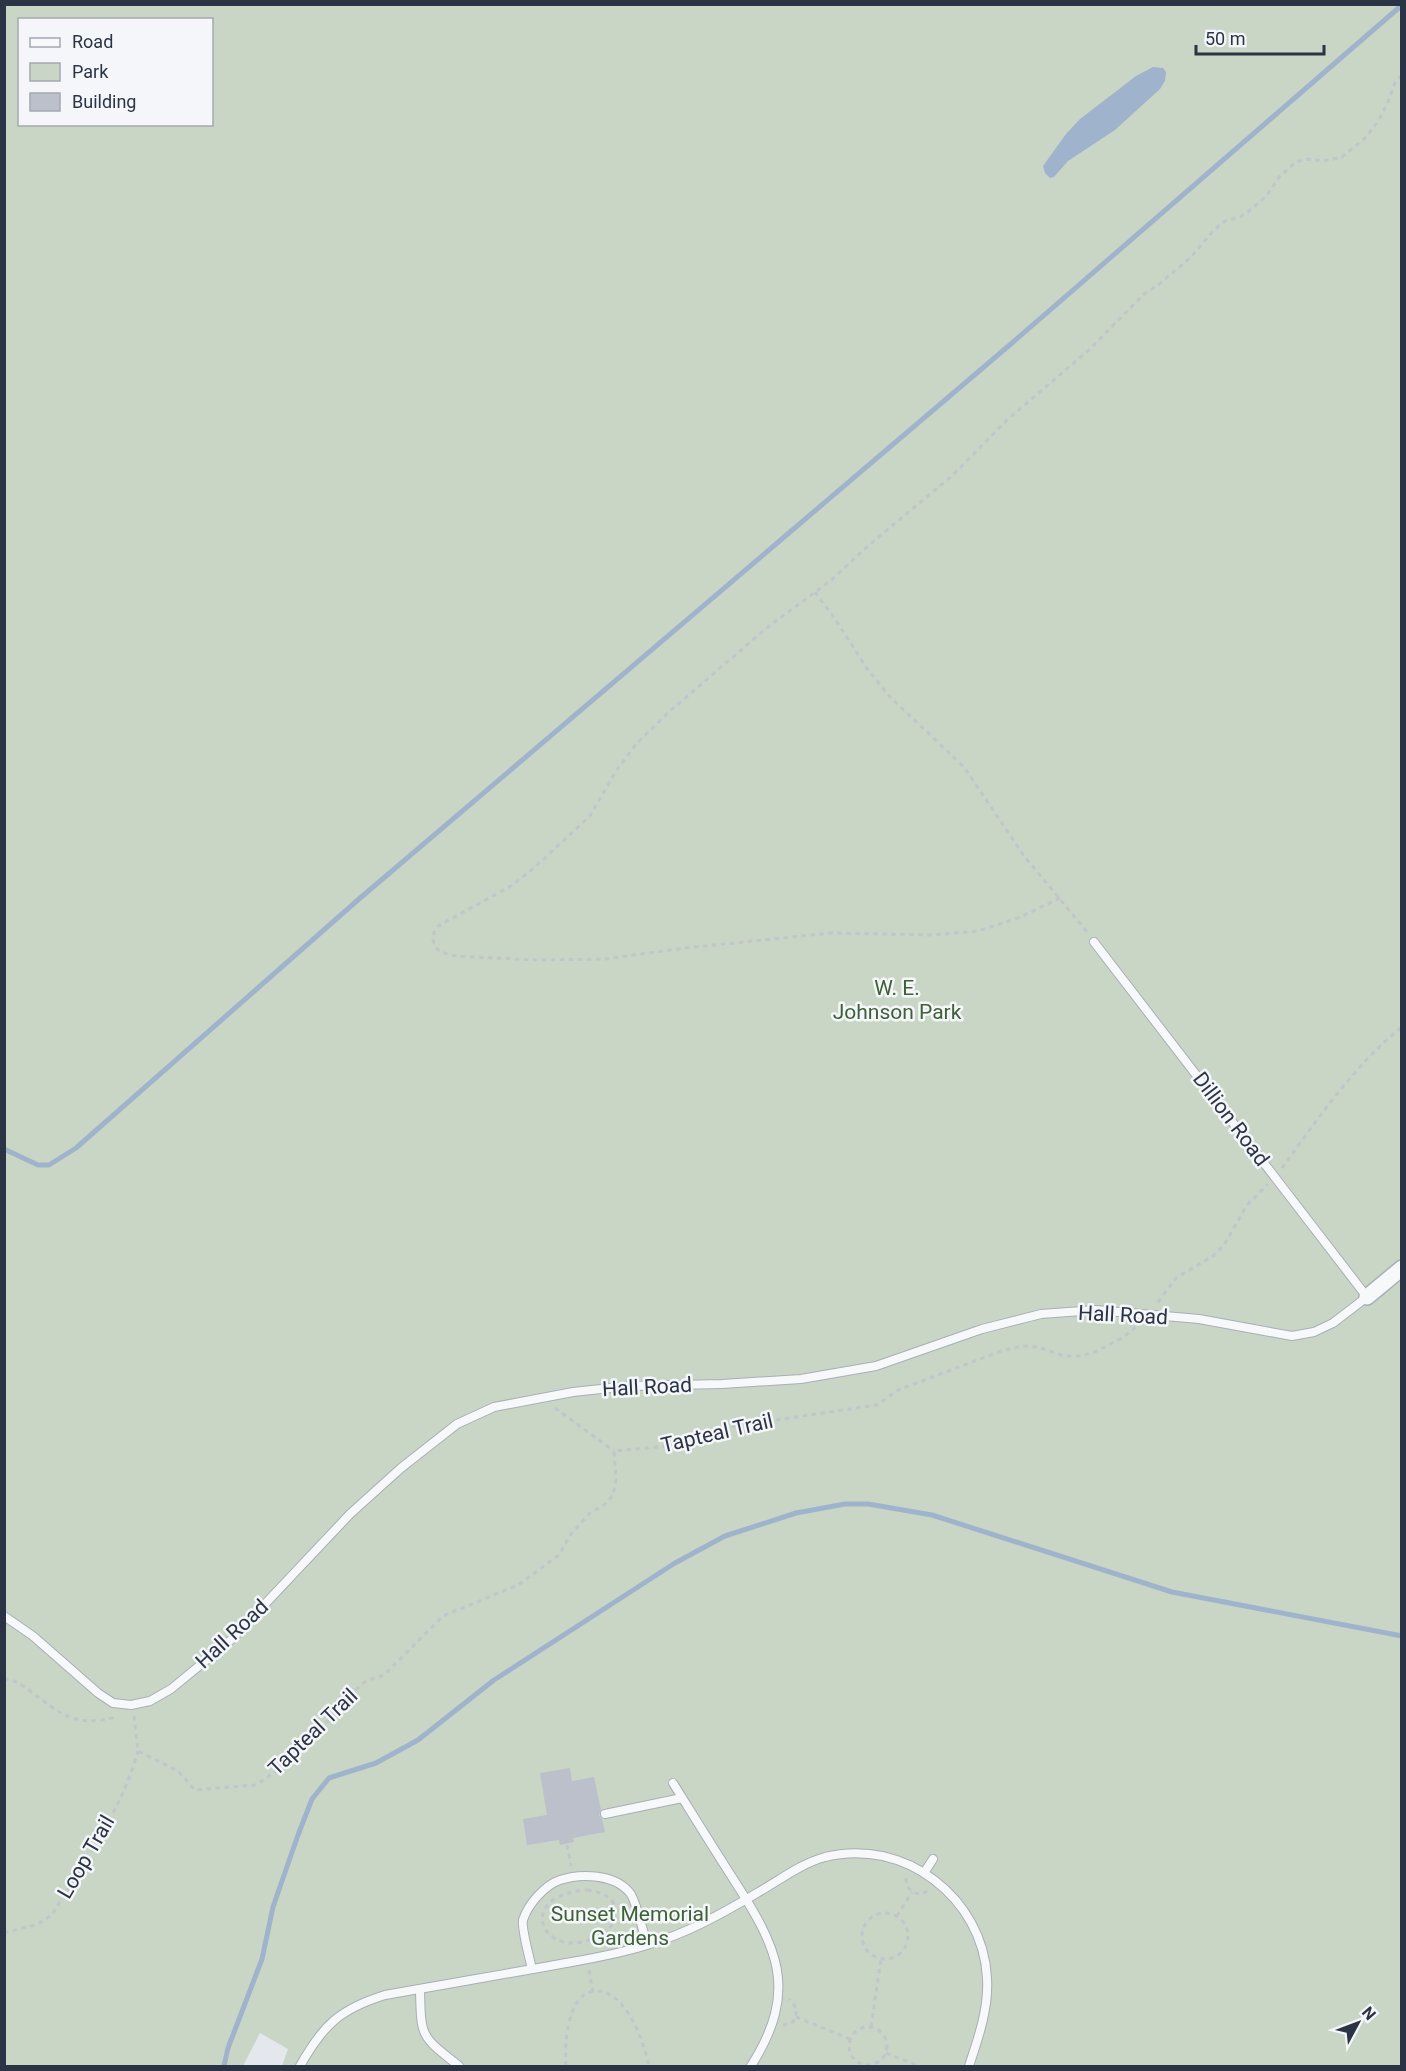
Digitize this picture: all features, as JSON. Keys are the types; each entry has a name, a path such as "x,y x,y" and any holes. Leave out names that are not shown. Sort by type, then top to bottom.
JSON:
{"street":[{"name":"Hall Road","path":"1367,1297 1401,1268"}],"lane":[{"name":"Dillion Road","path":"1094,942 1367,1297"},
{"name":"Hall Road","path":"131,1705 150,1701 171,1689 232,1639 350,1514 401,1467 457,1424 494,1407 573,1392 629,1386 801,1379 876,1366 982,1329 1041,1314 1096,1310 1199,1319 1292,1336 1314,1332 1333,1323 1367,1297"},
{"path":"4,1616 33,1636 98,1693 113,1703 131,1705"},
{"path":"673,1783 746,1899 772,1947 779,1985 776,2010 769,2035 750,2067"},
{"path":"605,1814 682,1798"},
{"path":"300,2067 318,2037 341,2014 355,2005 385,1995 532,1970 647,1945 702,1923 808,1863 845,1854 871,1854 892,1858 924,1873 946,1889 967,1913 981,1943 986,1962 987,1994 969,2067"},
{"path":"924,1873 933,1859"},
{"path":"532,1970 522,1921 531,1905 543,1891 559,1880 581,1876 600,1877 615,1882 631,1893 647,1945"},
{"path":"420,1990 421,2023 427,2039 459,2067"}],"path":[{"path":"1059,898 1018,918 978,931 933,935 831,933 605,959 537,960 455,956 441,952 436,948 433,940 438,926 511,886 534,868 590,816 616,771 645,735 669,712 769,626 829,582 869,545 953,475 1007,420 1125,316 1143,295 1191,257 1214,230 1225,221 1239,217 1252,209 1267,195 1280,176 1296,162 1342,157 1365,138 1382,113 1401,75"},
{"path":"815,592 868,670 892,699 964,767 1004,828 1094,942"},
{"name":"Tapteal Trail","path":"138,1750 178,1771 195,1790 256,1785 282,1767 297,1745 327,1722 353,1692 366,1681 384,1675 443,1616 518,1585 559,1556 571,1534 590,1513 613,1495 616,1479 614,1451 669,1446 735,1426 877,1405 898,1390 1004,1350 1023,1346 1038,1347 1064,1356 1079,1356 1093,1353 1132,1332 1176,1278 1213,1256 1224,1245 1247,1205 1275,1177 1352,1077 1401,1027"},
{"path":"541,1397 614,1451"},
{"path":"4,1678 27,1688 55,1710 74,1720 101,1721 117,1717 131,1705"},
{"path":"131,1705 138,1750"},
{"name":"Loop Trail","path":"4,1933 38,1924 52,1915 103,1830 132,1774 138,1750"},
{"path":"596,1891 612,1899 618,1914 616,1922 604,1933 584,1942 557,1939 549,1935 544,1928 541,1920 543,1912 555,1898 570,1892 596,1891"},
{"path":"897,1916 912,1892"},
{"path":"888,1913 897,1916 906,1926 908,1933 906,1948 894,1958 881,1959 872,1956 867,1951 862,1936 863,1928 873,1916 888,1913"},
{"path":"871,2027 881,1959"},
{"path":"566,2067 566,2040 571,2018 581,1999 597,1991 617,2001 634,2022 645,2048 649,2067"},
{"path":"796,2017 850,2039"},
{"path":"876,2028 884,2036 886,2053 877,2062 865,2066 851,2055 850,2039 858,2029 876,2028"},
{"path":"886,2053 919,2067"}],"green space":[{"path":"4,5 1401,5 1401,2066 282,2066 288,2049 260,2033 243,2066 5,2066"}],"water":[{"path":"1153,67 1163,68 1166,72 1165,81 1160,89 1115,130 1068,161 1054,177 1050,178 1043,166 1066,134 1080,119 1136,76"}],"building":[{"path":"570,1768 572,1781 594,1777 601,1810 599,1815 605,1832 573,1838 574,1842 560,1845 559,1840 527,1845 523,1819 547,1815 540,1773"}],"waterway":[{"path":"4,1149 38,1165 49,1165 76,1148 359,899 1012,343 1402,5"},
{"path":"224,2066 228,2048 262,1959 273,1907 298,1835 312,1799 329,1778 376,1763 418,1740 494,1680 675,1563 725,1536 796,1513 845,1504 868,1504 932,1515 1172,1592 1402,1636"}],"park label":[{"name":"W. E. Johnson Park","path":"897,1000"},
{"name":"Sunset Memorial Gardens","path":"630,1926"}]}
